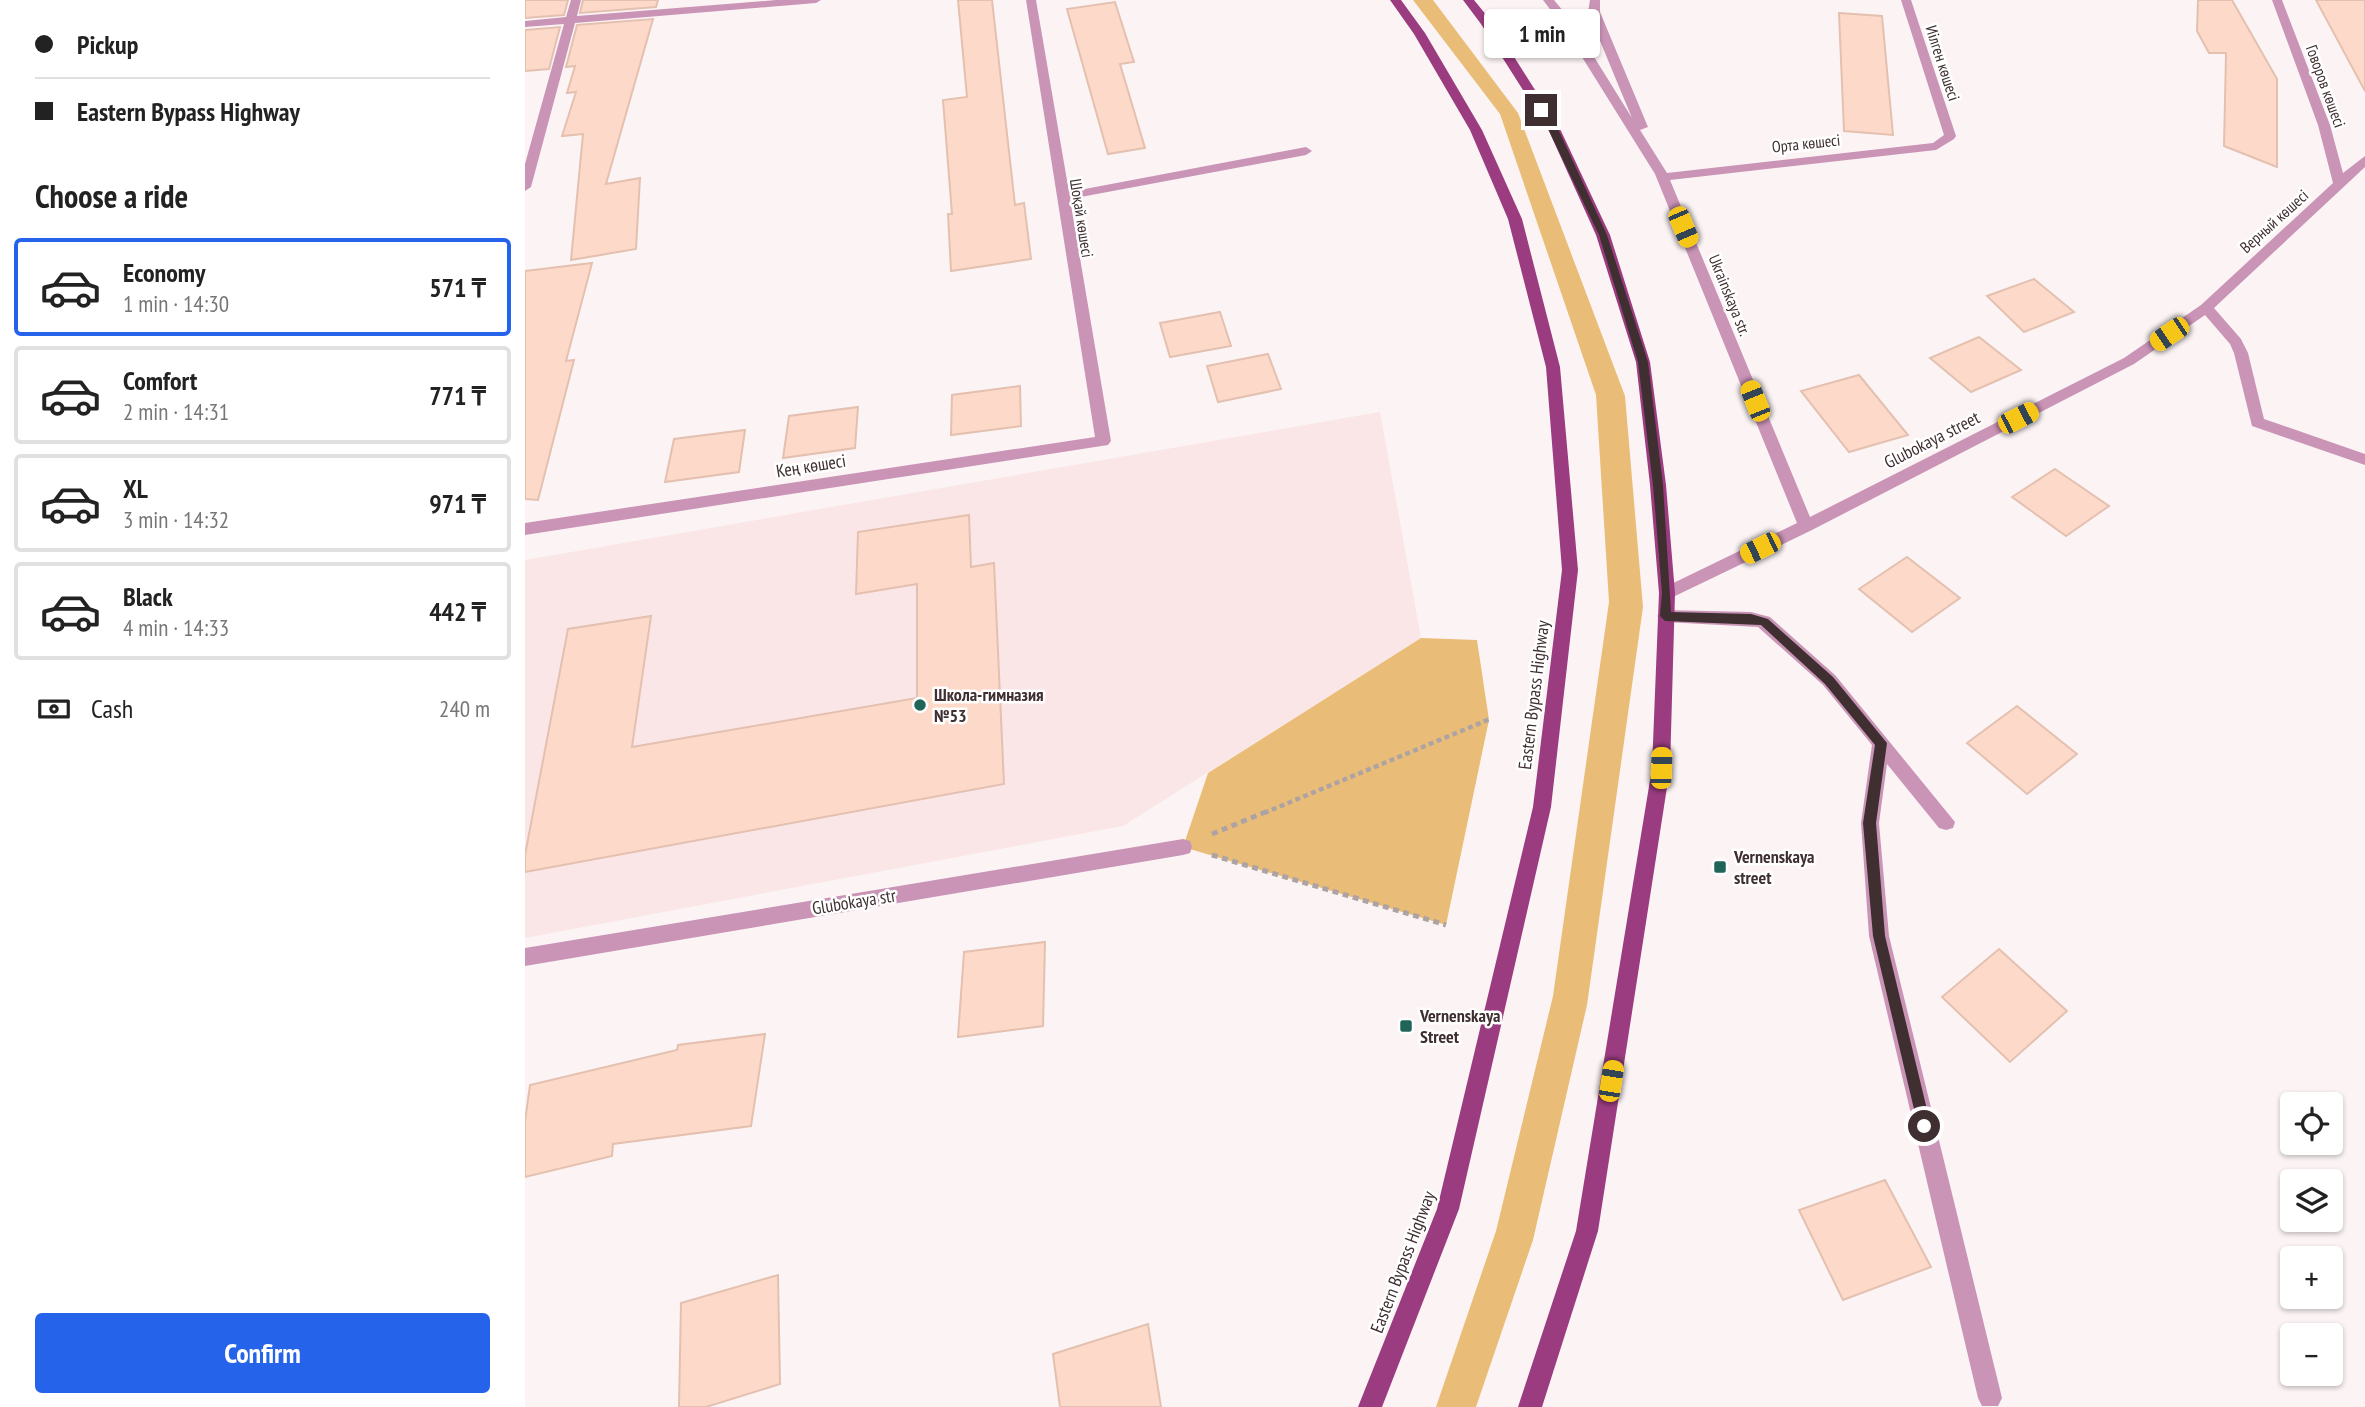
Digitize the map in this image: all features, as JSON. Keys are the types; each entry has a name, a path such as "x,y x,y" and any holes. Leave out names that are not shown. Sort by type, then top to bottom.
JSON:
{"main road":[{"name":"Eastern Bypass Highway","path":"1370,1407 1448,1209 1542,807 1570,570 1553,367 1515,219 1476,130 1419,33 1395,0"},
{"path":"1468,0 1486,22 1555,131 1603,235 1643,362 1667,593 1661,768 1587,1231 1529,1407"}],"street":[{"path":"525,187 576,0"},
{"path":"525,24 571,18 816,0"},
{"name":"Шоқай көшесі","path":"1031,0 1061,197 1103,441"},
{"path":"1548,0 1567,23 1663,177"},
{"name":"Ukrainskaya str.","path":"1595,0 1594,12 1806,526"},
{"name":"Иілген көшесі","path":"1906,0 1950,136"},
{"name":"Говоров көшесі","path":"2277,0 2324,125 2340,185"},
{"name":"Орта көшесі","path":"1663,177 1936,146 1950,136"},
{"path":"1061,197 1306,151"},
{"name":"Верный көшесі","path":"2206,308 2365,160"},
{"path":"2206,308 2236,342 2241,353 2257,422 2365,460"},
{"name":"Glubokaya street","path":"1667,593 1806,526 2129,361 2206,308"},
{"name":"Кең көшесі","path":"525,529 1103,441"},
{"path":"1665,616 1751,618 1765,622 1829,680 1946,822"},
{"path":"1881,743 1870,823 1879,936 1990,1398"},
{"name":"Glubokaya str","path":"525,957 1183,847"}],"path":[{"path":"1183,847 1489,719"},
{"path":"1183,847 1446,925"}],"shaded area":[{"path":"1413,0 1433,0 1518,113 1625,396 1643,607 1587,1005 1533,1240 1476,1407 1436,1407 1496,1231 1553,996 1609,602 1596,395 1500,114"},
{"name":"Школа-гимназия №53","path":"1380,412 1421,638 1123,826 525,938 525,560"},
{"path":"1421,638 1477,640 1489,720 1446,925 1183,847 1208,773"}],"building":[{"path":"525,0 568,0 564,15 525,18"},
{"path":"583,0 658,0 656,7 580,13"},
{"path":"958,0 992,0 1015,205 1024,203 1031,259 951,271 948,214 952,214 943,100 967,97"},
{"path":"2198,0 2232,0 2277,79 2277,167 2224,146 2226,53 2209,53 2197,31"},
{"path":"2316,0 2365,0 2365,91"},
{"path":"1115,2 1134,62 1120,64 1145,148 1108,154 1067,9"},
{"path":"1839,13 1882,16 1893,135 1844,131"},
{"path":"653,19 606,184 640,178 636,249 571,260 583,134 562,136 576,92 567,93 575,66 566,67 577,25"},
{"path":"560,27 549,69 525,71 525,30"},
{"path":"592,263 566,361 574,360 538,500 525,499 525,271"},
{"path":"2034,279 2074,312 2024,332 1987,296"},
{"path":"1220,312 1231,346 1170,357 1160,323"},
{"path":"1979,337 2021,370 1971,392 1930,358"},
{"path":"1268,354 1281,389 1218,402 1207,366"},
{"path":"1859,375 1908,435 1849,452 1801,391"},
{"path":"1020,386 1021,426 951,435 952,395"},
{"path":"858,407 855,448 783,458 789,416"},
{"path":"745,430 739,472 665,482 674,439"},
{"path":"2055,469 2109,506 2066,536 2012,497"},
{"path":"969,515 971,567 994,563 1004,784 525,872 525,855 568,629 651,616 632,747 917,698 917,584 856,594 858,532"},
{"path":"1907,557 1960,598 1912,632 1859,589"},
{"path":"2017,706 2077,754 2027,794 1967,743"},
{"path":"1045,942 1043,1026 958,1037 964,952"},
{"path":"1999,949 2067,1011 2010,1062 1942,997"},
{"path":"765,1034 751,1126 613,1144 612,1156 525,1177 525,1121 530,1085 677,1050 678,1045"},
{"path":"1885,1180 1931,1267 1843,1300 1799,1210"},
{"path":"778,1275 780,1384 706,1407 679,1407 681,1303"},
{"path":"1148,1324 1161,1407 1060,1407 1053,1354"}],"place":[{"name":"Школа-гимназия №53","path":"920,705"},
{"name":"Vernenskaya street","path":"1720,867"},
{"name":"Vernenskaya Street","path":"1406,1026"}],"route":[{"path":"1541,110 1555,131 1603,235 1643,362 1658,485 1667,593 1665,616 1751,618 1765,622 1829,680 1881,743 1870,823 1879,936 1924,1126"}]}
